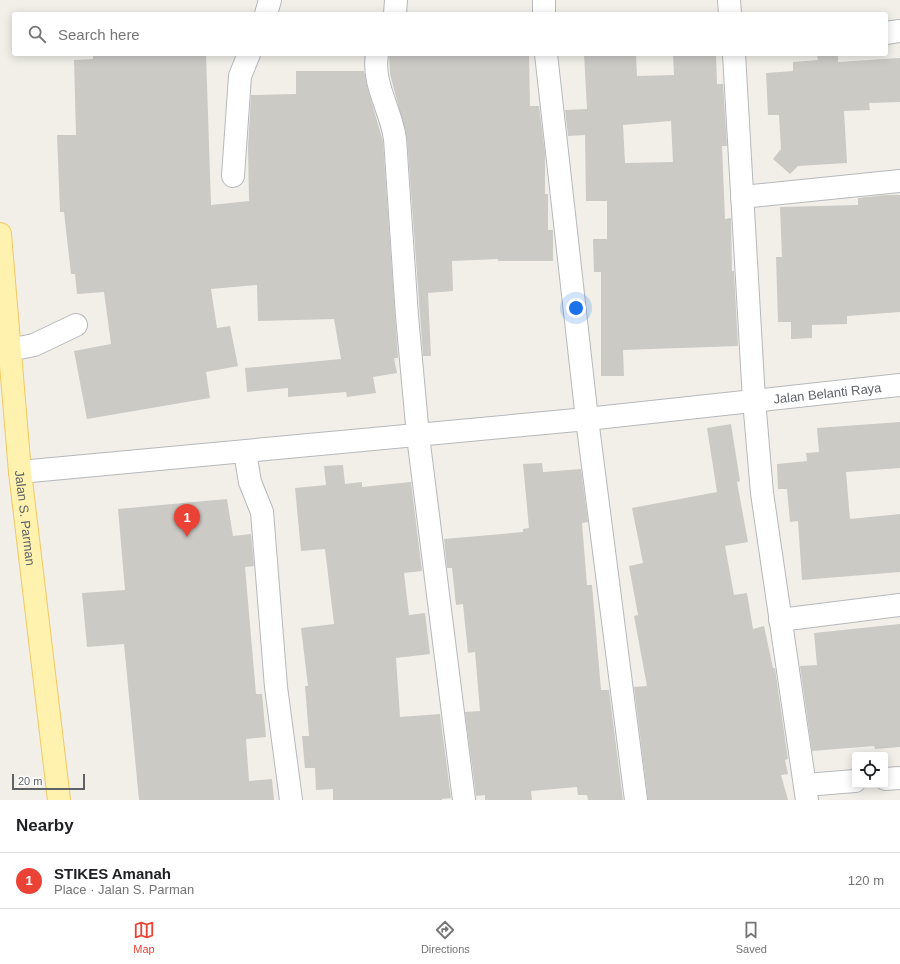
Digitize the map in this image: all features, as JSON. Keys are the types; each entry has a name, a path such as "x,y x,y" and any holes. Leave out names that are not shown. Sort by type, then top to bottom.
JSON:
{"main road":[{"name":"Jalan S. Parman","path":"0,234 4,324 10,350 20,472 59,800"}],"street":[{"path":"267,12 270,0"},
{"path":"395,12 396,0"},
{"path":"544,0 544,12"},
{"path":"729,0 730,12"},
{"path":"888,33 900,31"},
{"path":"233,176 240,76 248,56"},
{"path":"377,56 377,80 393,122 395,139 407,316 418,436 464,800"},
{"path":"546,56 587,419 636,800"},
{"path":"734,56 754,400 762,493 806,792 852,782"},
{"path":"742,197 900,181"},
{"path":"10,350 34,345 76,325"},
{"name":"Jalan Belanti Raya","path":"20,472 418,436 900,385"},
{"path":"245,452 250,482 262,512 276,687 291,800"},
{"path":"780,620 900,605"},
{"path":"888,779 900,778"}],"building":[{"path":"93,56 206,56 211,205 249,201 248,147 251,95 296,94 296,71 364,71 383,141 398,358 394,358 397,373 373,377 376,393 347,397 346,392 288,397 288,388 247,392 245,368 341,359 334,319 258,321 257,285 211,289 217,328 230,326 238,366 206,372 210,398 87,419 74,351 111,344 104,292 77,294 75,274 71,274 64,212 60,212 57,135 76,135 74,60 93,59"},
{"path":"389,56 529,56 530,106 539,106 545,153 545,194 548,194 548,230 553,230 553,261 498,261 498,259 452,261 453,291 428,293 431,356 423,356 407,138 390,74"},
{"path":"584,56 636,56 637,76 674,75 673,56 716,56 717,84 723,84 727,146 722,146 725,219 731,218 732,271 734,271 738,346 623,350 624,376 601,376 601,272 594,272 593,239 607,239 607,201 586,201 585,135 568,136 565,110 587,109","holes":["671,121 673,162 625,163 623,125"]},
{"path":"817,56 838,56 838,62 900,58 900,102 869,103 870,110 844,111 847,163 798,166 790,174 773,159 781,149 779,115 768,115 766,73 793,71 793,62 818,60"},
{"path":"900,195 900,312 847,316 847,324 812,325 812,338 791,339 791,322 778,322 776,257 782,257 780,207 858,205 858,198"},
{"path":"900,422 900,468 846,472 850,519 900,514 900,572 802,580 798,521 790,522 787,489 778,489 777,464 807,461 806,453 819,452 817,428"},
{"path":"731,424 740,481 737,482 748,542 725,546 734,595 747,593 753,629 764,626 773,668 775,668 788,759 785,760 788,774 781,775 788,800 648,800 634,687 647,686 634,616 638,615 629,566 643,563 632,508 717,492 707,428"},
{"path":"542,463 543,472 581,469 588,522 582,523 587,585 592,585 601,690 609,690 623,800 588,800 587,795 578,795 577,787 531,791 532,800 485,800 485,795 476,796 465,712 480,711 475,652 468,653 463,604 456,605 452,568 447,568 444,539 523,532 523,529 529,528 523,464"},
{"path":"343,465 345,484 362,482 362,487 411,482 422,571 404,573 409,615 425,613 430,654 396,658 400,717 440,714 451,798 442,800 333,800 333,789 316,790 315,768 305,768 302,736 309,736 305,686 308,686 301,628 334,624 325,549 301,551 295,488 326,485 324,466"},
{"path":"227,499 233,536 251,534 254,566 245,567 256,694 262,694 266,737 246,739 249,781 272,779 274,800 139,800 124,644 87,647 82,593 125,590 118,509"},
{"path":"900,624 900,747 875,749 874,746 812,751 800,666 817,665 814,633"}],"place":[{"name":"STIKES Amanah","path":"187,537"}]}
